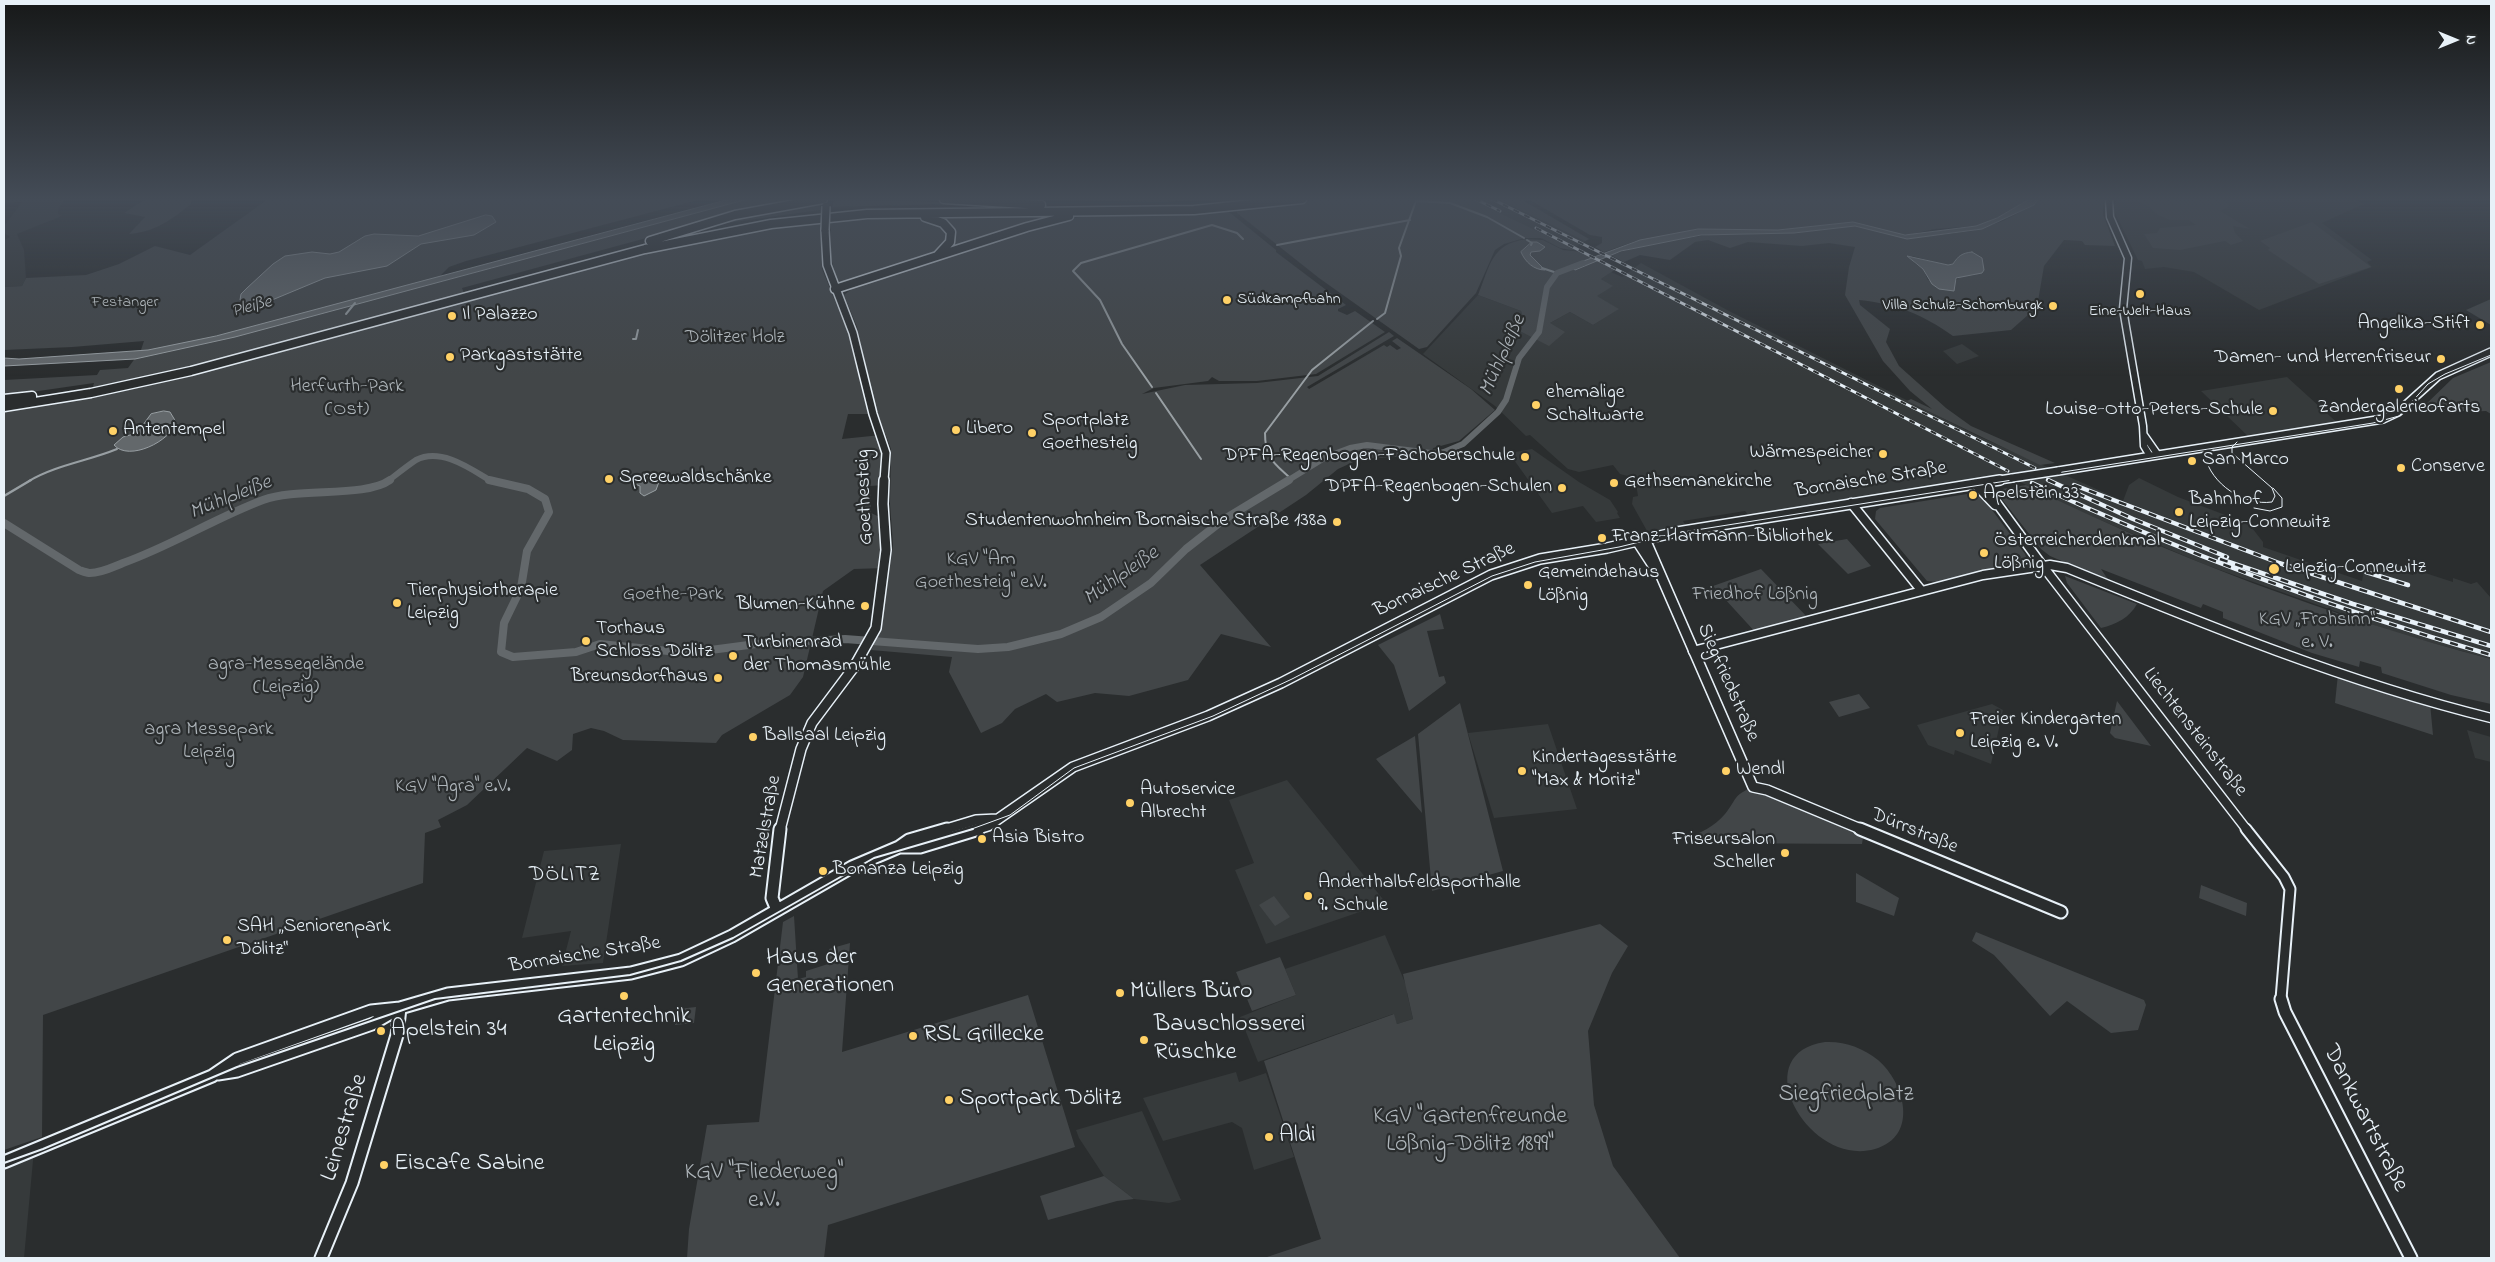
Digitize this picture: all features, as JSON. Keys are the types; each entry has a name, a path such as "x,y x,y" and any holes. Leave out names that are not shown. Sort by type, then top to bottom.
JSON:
{"highway":[{"path":"4,407 199,368 591,258"},
{"path":"464,294 609,258"},
{"path":"835,289 933,258"},
{"path":"4,400 92,389"}],"main road":[{"name":"Goethesteig","path":"801,749 812,723 865,650 873,635 879,617 886,550 883,504 886,453 873,414 853,332 835,289 826,258"},
{"name":"Bornaische Straße","path":"4,1162 212,1076 237,1071 363,1027 400,1008 448,994 622,974 681,960 712,946 852,867 899,847 920,846 988,826 997,819 1009,814 1074,767 1208,716 1281,683 1491,575 1534,560 1851,503 2383,419 2403,410 2425,386 2444,373 2491,352"},
{"name":"Siegfriedstraße","path":"1641,540 1655,566 1752,787"},
{"name":"Matzelstraße","path":"777,910 772,898 779,833 801,749"},
{"name":"Dürrstraße","path":"1752,787 1767,790 2061,912"},
{"name":"Dankwartstraße","path":"2281,999 2285,1012 2411,1258"},
{"name":"Leinestraße","path":"321,1258 352,1183 397,1034 400,1008"}],"street":[{"path":"2128,258 2122,309 2144,435 2144,446 2154,455"},
{"name":"Liechtensteinstraße","path":"1979,483 2270,859 2290,888 2281,999"},
{"path":"1851,503 1921,590"},
{"path":"1693,651 1921,590 1983,575 2042,565 2067,568 2338,674 2430,703 2491,718"}],"shaded area":[{"path":"4,258 25,258 26,278 22,286 4,287"},
{"path":"282,258 400,258 387,266 325,278 260,305 251,305 240,300 241,294"},
{"path":"509,258 529,258 235,337 135,359 4,366 4,358 19,359 148,350 216,336"},
{"path":"1533,258 1545,270 1537,269 1525,259"},
{"path":"1592,258 1604,258 1575,270 1570,266"},
{"path":"1909,258 1948,265 1953,264 1958,258 1982,258 1984,270 1982,273 1956,278 1954,291 1939,289 1932,284 1923,269"},
{"path":"2137,258 2369,258 2372,260 2367,262 2372,267 2259,310 2194,272 2164,267 2145,269 2142,261"},
{"path":"1641,263 1729,311 1978,436 2123,501 2129,485 2139,478 2178,497 2249,524 2263,542 2263,547 2362,581 2365,565 2373,563 2413,575 2416,570 2453,582 2453,578 2471,584 2477,582 2491,598 2491,659 2396,633 2206,565 2079,511 2012,478 1752,519 1745,511 1683,521 1688,530 1651,538 1632,504 1633,497 1638,496 1635,478 1620,474 1613,465 1579,472 1568,469 1530,435 1526,436 1495,406 1423,354 1478,295 1521,311 1523,317 1514,327 1550,323 1570,312 1593,325 1618,309 1596,296 1612,286 1601,279 1611,272 1622,277"},
{"path":"1962,344 1979,356 1957,364 1943,351"},
{"name":"Louise-Otto-Peters-Schule","path":"2287,377 2342,427 2252,440 2201,391"},
{"path":"164,411 170,412 176,422 173,429 158,442 149,447 129,451 121,450 114,445 123,437 137,433 151,414"},
{"name":"DPFA-Regenbogen-Schulen","path":"1532,449 1579,482 1610,500 1620,518 1596,522 1583,506 1552,513 1509,453"},
{"path":"646,473 657,475 660,479 656,490 644,496 640,493 640,486 635,484 639,476"},
{"name":"Freier Kindergarten Leipzig e. V.","path":"1992,704 2003,710 1991,764 1955,750 1954,755 1928,745 1917,725"},
{"name":"Kindertagesstätte \"Max & Moritz\"","path":"1548,724 1577,809 1494,818 1468,733"},
{"path":"2467,730 2491,737 2491,762 2475,758"},
{"path":"1287,780 1386,903 1266,944 1235,870 1254,863 1229,800"},
{"path":"621,844 603,963 562,966 571,931 522,938 544,851"},
{"path":"1385,935 1409,992 1407,993 1413,1019 1397,1024 1393,1014 1258,1062 1240,1017 1296,995 1285,969"},
{"path":"1236,1072 1239,1082 1266,1073 1294,1157 1254,1170 1242,1128 1232,1122 1163,1141 1143,1098"},
{"path":"1142,1111 1181,1200 1169,1203 1134,1199 1104,1176 1079,1138 1076,1130"},
{"path":"34,1150 24,1258 4,1258 4,1162"}],"green space":[{"path":"131,258 478,258 449,267 441,275 440,282 529,258 573,258 462,288 466,299 621,258 822,258 822,269 847,330 868,414 848,414 842,439 881,435 883,443 884,485 870,486 871,513 884,519 885,568 854,569 823,591 803,677 790,695 722,735 716,743 623,740 604,731 591,728 573,734 572,750 557,761 527,748 467,805 438,820 441,827 425,833 423,883 43,1015 42,1137 4,1150 4,411 90,396 94,383 4,396 4,380 97,375 100,370 128,368 141,350 144,341 4,350 4,287 22,286 26,278 86,275"},
{"path":"831,258 927,258 844,282 837,280"},
{"name":"KGV \"Am Goethesteig\" e.V.","path":"946,258 1284,258 1346,305 1338,309 1338,311 1347,315 1355,311 1385,332 1316,374 1257,381 1219,381 1212,377 1208,381 1154,388 1142,394 1185,385 1257,383 1318,376 1389,332 1394,336 1307,387 1309,389 1384,345 1387,347 1390,345 1397,350 1401,348 1392,341 1397,338 1471,389 1495,410 1459,441 1433,448 1431,455 1360,459 1338,469 1306,495 1200,565 1271,647 1221,634 1188,680 1129,696 1095,693 1057,702 1046,694 1015,709 1002,723 981,733 949,672 952,657 871,650 881,630 893,545 890,504 891,449 876,410 857,327 844,295 857,285"},
{"path":"1294,258 1492,258 1476,293 1427,347 1419,349"},
{"path":"1493,258 1595,258 1616,269 1601,279 1613,286 1597,296 1619,309 1593,325 1570,312 1550,323 1565,332 1549,346 1514,328 1523,317 1521,311 1478,295"},
{"path":"1616,258 1633,258 1624,262"},
{"path":"1657,258 1673,258 1670,260"},
{"path":"1852,258 1913,258 1914,263 1923,269 1928,280 1954,282 1961,276 1976,275 1958,258 2050,258 2044,266 2037,307 2011,330 1953,336 1909,311 1885,304 1859,300 1860,305 1890,329 1886,342 1899,366 1946,408 1971,426 2055,463 2040,465 1907,401 1911,399 1932,409 1910,391 1883,361 1845,295"},
{"path":"1919,258 1956,258 1953,264 1947,265"},
{"path":"2280,258 2359,258 2371,267 2319,284"},
{"path":"2491,299 2491,325 2466,310"},
{"path":"2491,362 2491,414 2486,411 2422,408 2453,378"},
{"name":"KGV „Frohsinn“ e. V.","path":"2026,485 2139,537 2254,584 2372,624 2491,659 2491,704 2451,695 2382,673 2381,667 2360,661 2359,667 2312,653 2223,618 2223,612 2203,604 2201,608 2101,569 2109,581 2050,556 2041,549 1997,493 2002,489"},
{"path":"1967,494 1978,495 1983,498 2025,554 2028,562 1938,582 1927,581 1875,519 1876,511 1880,508"},
{"path":"1847,539 1871,566 1848,574 1818,544"},
{"name":"Friedhof Lößnig","path":"1761,569 1810,620 1757,634 1713,586"},
{"path":"2065,576 2137,604 2122,620 2101,628 2067,583"},
{"path":"1440,614 1444,629 1427,631 1439,677 1444,676 1446,683 1409,711 1394,665 1378,645"},
{"path":"2338,674 2430,703 2433,735 2335,703"},
{"path":"1859,694 1870,708 1839,717 1829,702"},
{"path":"2117,701 2151,746 2115,738 2110,733"},
{"path":"1460,703 1503,871 1432,891 1418,734"},
{"path":"1415,736 1422,813 1376,759"},
{"path":"1753,787 1864,831 1862,844 1699,843 1685,838 1712,826 1725,814 1738,795"},
{"path":"1856,873 1899,898 1894,916 1856,902"},
{"path":"2201,885 2247,903 2246,916 2199,898"},
{"path":"1274,896 1290,917 1275,926 1259,905"},
{"name":"KGV \"Fliederweg\" e.V.","path":"794,916 798,979 806,977 806,971 828,964 829,949 850,943 842,1052 1028,995 1075,1147 828,1225 824,1258 687,1258 689,1229 707,1125 759,1122 783,922"},
{"name":"KGV \"Gartenfreunde Lößnig-Dölitz 1899\"","path":"1600,924 1628,946 1612,973 1588,1031 1594,1105 1613,1166 1680,1258 1264,1258 1321,1239 1264,1061 1394,1014 1397,1024 1413,1019 1403,974"},
{"path":"1976,932 2144,1000 2146,1005 2138,1030 2111,1033 2067,1001 2050,1016 1994,955 1972,941"},
{"path":"1280,957 1296,995 1252,1011 1236,972"},
{"path":"696,1007 694,1023 675,1025 678,1009"},
{"name":"Siegfriedplatz","path":"1825,1042 1847,1044 1866,1052 1878,1060 1895,1081 1903,1108 1903,1121 1898,1133 1889,1142 1875,1149 1851,1150 1828,1142 1809,1127 1795,1107 1788,1086 1789,1066 1801,1051"},
{"path":"1104,1176 1134,1199 1117,1201 1048,1220 1040,1196"}],"waterway":[{"path":"1099,258 1081,263 1073,271 1100,300 1122,344 1152,387"},
{"path":"1377,319 1385,313 1400,258"},
{"name":"Mühlpleiße","path":"1287,481 1326,457 1350,448 1367,445 1431,453 1444,452 1463,444 1498,412 1506,400 1519,358 1539,332 1547,287 1557,273 1583,263"},
{"path":"1542,268 1557,273"},
{"path":"346,314 355,303"},
{"path":"1290,478 1268,454 1265,433 1312,370 1373,321"},
{"path":"633,339 636,339 638,330"},
{"path":"1156,393 1201,459"},
{"path":"31,480 61,467 117,449"},
{"name":"Mühlpleiße","path":"388,481 416,460 435,456 455,461 489,480"},
{"path":"4,496 31,480"},
{"name":"Mühlpleiße","path":"489,480 528,489 545,499 549,512 527,551 521,588 504,623 501,652 513,657 576,652 600,644 688,653 756,644 845,639 978,649 1008,647 1061,634 1101,617 1151,583 1186,549 1223,520 1289,480"},
{"name":"Mühlpleiße","path":"4,523 79,570 94,573 107,570 141,556 263,500 294,494 365,489 388,481"}],"tram line":[{"path":"2234,445 2373,423 2399,416 2428,384 2445,374 2491,355"},
{"path":"2234,445 2237,442"},
{"path":"969,830 1010,815 1074,768 1213,716 1292,679 1492,576 1535,562 1619,547 1677,533 2234,445"},
{"path":"2213,450 2205,456 2208,466 2221,484 2240,497 2261,502 2272,502 2275,496 2272,488 2232,453 2234,445"},
{"path":"2254,508 2270,511 2282,507 2282,498 2273,488"},
{"path":"4,1163 43,1149 237,1067 435,999 630,975 681,961 733,938 874,858 973,829"}],"railway":[{"path":"1594,258 2008,471"},
{"path":"1611,258 2035,468"},
{"path":"2050,481 2048,480 2133,519 2227,557"},
{"path":"2032,483 2144,533 2258,578 2316,599 2491,655"},
{"path":"2074,485 2279,563 2491,632"},
{"path":"2220,559 2353,604 2491,646"},
{"path":"2366,572 2408,585"}],"place":[{"name":"Eine-Welt-Haus","path":"2140,294"},
{"name":"Südkampfbahn","path":"1227,300"},
{"name":"Villa Schulz-Schomburgk","path":"2053,306"},
{"name":"Il Palazzo","path":"452,316"},
{"name":"Angelika-Stift","path":"2480,325"},
{"name":"Parkgaststätte","path":"450,357"},
{"name":"Damen- und Herrenfriseur","path":"2441,359"},
{"name":"Zandergalerieofarts","path":"2399,389"},
{"name":"ehemalige Schaltwarte","path":"1536,405"},
{"name":"Louise-Otto-Peters-Schule","path":"2273,411"},
{"name":"Libero","path":"956,430"},
{"name":"Antentempel","path":"113,431"},
{"name":"Sportplatz Goethesteig","path":"1032,433"},
{"name":"Wärmespeicher","path":"1883,454"},
{"name":"DPFA-Regenbogen-Fachoberschule","path":"1525,457"},
{"name":"San Marco","path":"2192,461"},
{"name":"Conserve","path":"2401,468"},
{"name":"Spreewaldschänke","path":"609,479"},
{"name":"Gethsemanekirche","path":"1614,483"},
{"name":"DPFA-Regenbogen-Schulen","path":"1562,488"},
{"name":"Apelstein 33","path":"1973,495"},
{"name":"Bahnhof Leipzig-Connewitz","path":"2179,512"},
{"name":"Studentenwohnheim Bornaische Straße 138a","path":"1337,522"},
{"name":"Franz-Hartmann-Bibliothek","path":"1602,538"},
{"name":"Österreicherdenkmal Lößnig","path":"1984,553"},
{"name":"Leipzig-Connewitz","path":"2274,569"},
{"name":"Gemeindehaus Lößnig","path":"1528,585"},
{"name":"Tierphysiotherapie Leipzig","path":"397,603"},
{"name":"Blumen-Kühne","path":"865,606"},
{"name":"Torhaus Schloss Dölitz","path":"586,641"},
{"name":"Turbinenrad der Thomasmühle","path":"733,656"},
{"name":"Breunsdorfhaus","path":"718,678"},
{"name":"Freier Kindergarten Leipzig e. V.","path":"1960,733"},
{"name":"Ballsaal Leipzig","path":"753,737"},
{"name":"Kindertagesstätte \"Max & Moritz\"","path":"1522,771"},
{"name":"Wendl","path":"1726,771"},
{"name":"Autoservice Albrecht","path":"1130,803"},
{"name":"Asia Bistro","path":"982,839"},
{"name":"Friseursalon Scheller","path":"1785,853"},
{"name":"Bonanza Leipzig","path":"823,871"},
{"name":"Anderthalbfeldsporthalle 9. Schule","path":"1308,896"},
{"name":"SAH „Seniorenpark Dölitz“","path":"227,940"},
{"name":"Haus der Generationen","path":"756,973"},
{"name":"Müllers Büro","path":"1120,993"},
{"name":"Gartentechnik Leipzig","path":"624,996"},
{"name":"Apelstein 34","path":"381,1031"},
{"name":"RSL Grillecke","path":"913,1036"},
{"name":"Bauschlosserei Rüschke","path":"1144,1040"},
{"name":"Sportpark Dölitz","path":"949,1100"},
{"name":"Aldi","path":"1269,1137"},
{"name":"Eiscafe Sabine","path":"384,1165"}],"district":[{"name":"DÖLITZ","path":"565,877"}],"park label":[{"name":"Festanger","path":"125,303"},
{"name":"Dölitzer Holz","path":"735,339"},
{"name":"Herfurth-Park (Ost)","path":"347,400"},
{"name":"Goethe-Park","path":"673,596"},
{"name":"agra-Messegelände (Leipzig)","path":"286,678"},
{"name":"agra Messepark Leipzig","path":"209,742"},
{"name":"KGV \"Agra\" e.V.","path":"453,788"}],"water label":[{"name":"Pleiße","path":"252,308"}]}
